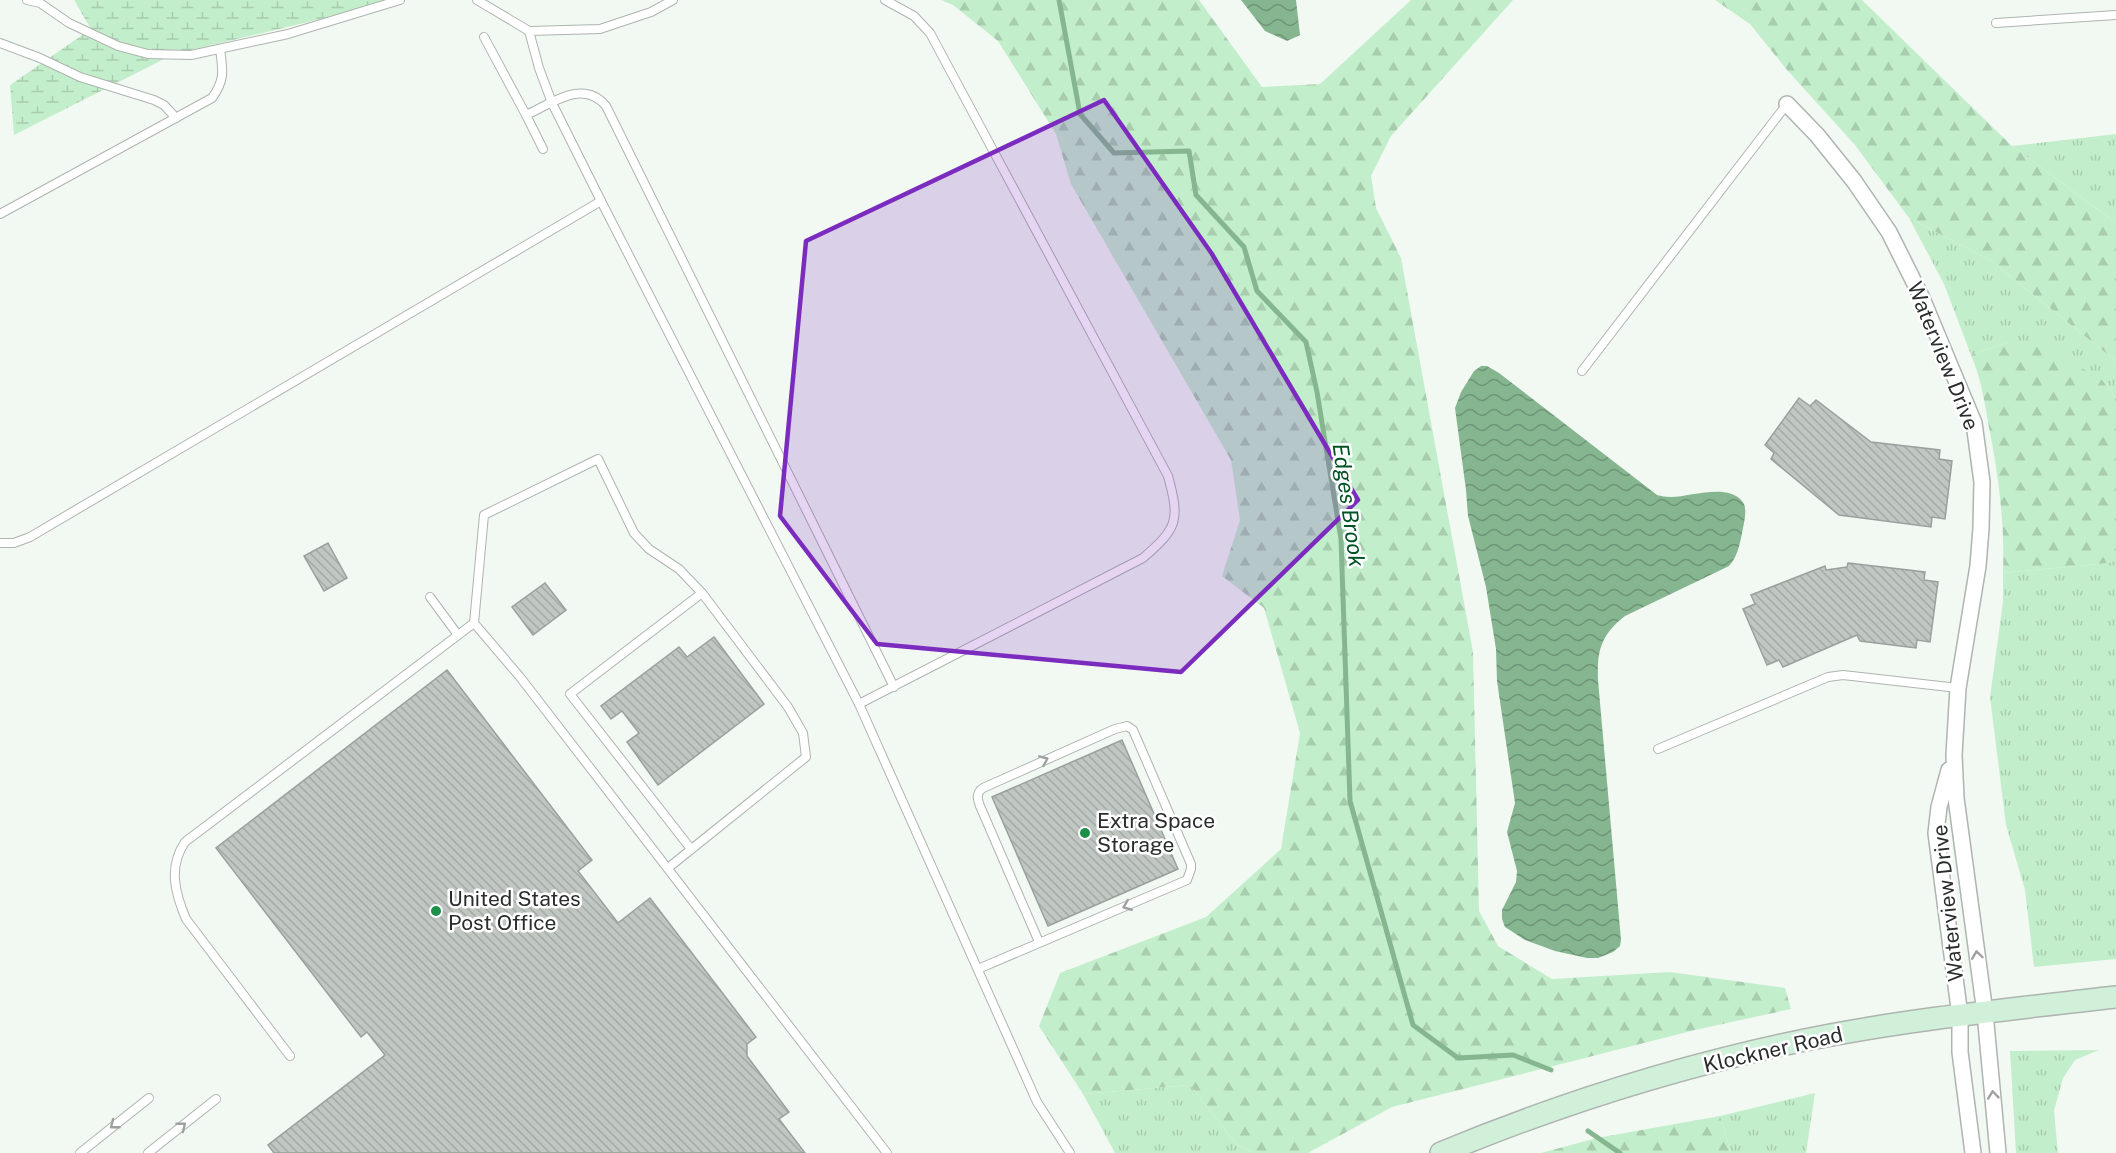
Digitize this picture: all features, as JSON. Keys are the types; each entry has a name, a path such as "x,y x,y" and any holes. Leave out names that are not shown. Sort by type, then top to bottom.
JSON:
{"main road":[{"name":"Klockner Road","path":"1441,1153 1562,1106 1725,1059 1886,1025 2116,997"}],"street":[{"name":"Waterview Drive","path":"1787,104 1817,135 1854,181 1889,232 1921,296 1974,423 1982,482 1981,528 1978,566 1958,688 1954,755 1956,798 1985,1013 1998,1153"},
{"name":"Waterview Drive","path":"1954,755 1939,807 1936,833 1960,1016 1960,1052 1973,1153"}],"lane":[{"path":"27,0 40,3 69,23 118,46 148,54 191,55 288,34 400,0"},
{"path":"477,0 529,31 600,29 651,12 673,0"},
{"path":"859,704 1143,558 1161,543 1172,526 1176,506 1168,476 930,33 914,16 885,0"},
{"path":"1996,23 2116,15"},
{"path":"529,31 552,103 859,704 1037,1102 1070,1153"},
{"path":"484,37 543,149"},
{"path":"0,43 80,76 154,100 164,105 176,118"},
{"path":"0,214 212,98 221,86 223,72 220,49"},
{"path":"526,115 575,92 599,97 606,106 894,687"},
{"path":"1582,371 1787,104"},
{"path":"0,543 14,543 30,537 601,201"},
{"path":"668,868 807,757 803,733 788,707 702,593 679,569 648,549 634,534 598,459 484,515 474,623 520,677 887,1153"},
{"path":"691,849 570,694 702,593"},
{"path":"430,597 458,635"},
{"path":"290,1056 186,919 174,882 178,852 185,842 474,623"},
{"path":"1658,749 1828,677 1842,675 1958,688"},
{"path":"978,969 1186,880 1191,864 1133,730 1127,726 1115,729 990,784 979,791 977,798 1039,942"},
{"path":"80,1153 149,1098"},
{"path":"148,1153 216,1099"}],"highlighted area":[{"path":"1104,100 1212,254 1358,500 1181,672 877,644 780,516 806,241"}],"green space":[{"path":"74,0 400,0 174,54 14,135 10,85 91,29"},
{"path":"941,0 1199,0 1262,87 1320,84 1411,0 1513,0 1391,136 1371,176 1376,208 1401,258 1473,652 1479,911 1498,946 1552,979 1670,972 1785,988 1791,1009 1695,1030 1392,1107 1308,1153 1255,1153 1238,1146 1190,1085 1083,1094 1039,1026 1060,973 1206,917 1281,849 1300,733 1264,608 1222,576 1240,520 1231,460 1071,184 1056,134 998,41 953,5"},
{"path":"1715,0 1862,0 2012,146 2116,223 2116,361 1990,260 1909,218 1855,145 1787,70 1750,24"},
{"path":"2116,134 2116,223 2012,146"},
{"path":"1909,218 1990,260 2116,361 2116,398 2102,380 2008,342 1971,355 1944,284"},
{"path":"2008,342 2046,347 2102,380 2116,398 2116,560 2108,563 2003,573 2002,516 1998,478 1983,396 1971,355"},
{"path":"2116,560 2116,959 2034,967 2025,890 2006,825 1990,697 2003,602 2003,573 2108,563"},
{"path":"2099,1050 2075,1060 2063,1078 2054,1111 2058,1153 2016,1153 2010,1051"},
{"path":"1190,1085 1238,1146 1255,1153 1115,1153 1083,1094"},
{"path":"1815,1093 1806,1153 1731,1153 1720,1116"},
{"path":"1720,1116 1731,1153 1541,1153 1597,1138"}],"water":[{"path":"1241,0 1296,0 1300,35 1287,41 1265,31"},
{"path":"1481,366 1487,366 1499,373 1657,495 1671,497 1708,492 1727,493 1742,501 1745,506 1739,546 1729,566 1625,616 1611,630 1602,644 1598,660 1598,680 1621,940 1620,946 1613,952 1598,958 1555,951 1525,940 1505,927 1502,919 1502,910 1516,882 1517,871 1507,832 1515,803 1497,681 1496,649 1486,587 1468,516 1455,408 1461,392 1474,371"}],"building":[{"path":"1799,398 1810,406 1816,400 1871,442 1940,450 1939,459 1952,461 1945,519 1932,517 1931,527 1839,515 1771,459 1774,453 1765,445"},
{"path":"328,543 347,578 324,591 304,556"},
{"path":"1848,563 1925,572 1924,580 1938,582 1930,642 1917,640 1916,648 1860,641 1857,635 1783,667 1779,660 1767,665 1743,609 1755,604 1751,595 1825,566 1826,570 1847,567"},
{"path":"545,583 566,610 533,635 512,607"},
{"path":"714,637 764,704 658,785 627,742 639,733 622,711 611,719 601,706 679,647 687,657"},
{"name":"United States Post Office","path":"447,670 592,860 578,871 618,923 650,898 756,1037 747,1044 747,1056 789,1112 779,1119 805,1153 274,1153 268,1145 385,1055 367,1032 361,1037 216,848"},
{"name":"Extra Space Storage","path":"1122,740 1178,869 1048,926 992,797"}],"waterway":[{"name":"Edges Brook","path":"1059,0 1080,114 1114,153 1189,151 1196,195 1244,247 1257,291 1306,342 1317,392 1341,539 1350,801 1413,1025 1458,1058 1513,1055 1551,1070"},
{"name":"Edges Brook","path":"1588,1131 1620,1153"}],"place":[{"name":"Extra Space Storage","path":"1085,833"},
{"name":"United States Post Office","path":"436,911"}]}
